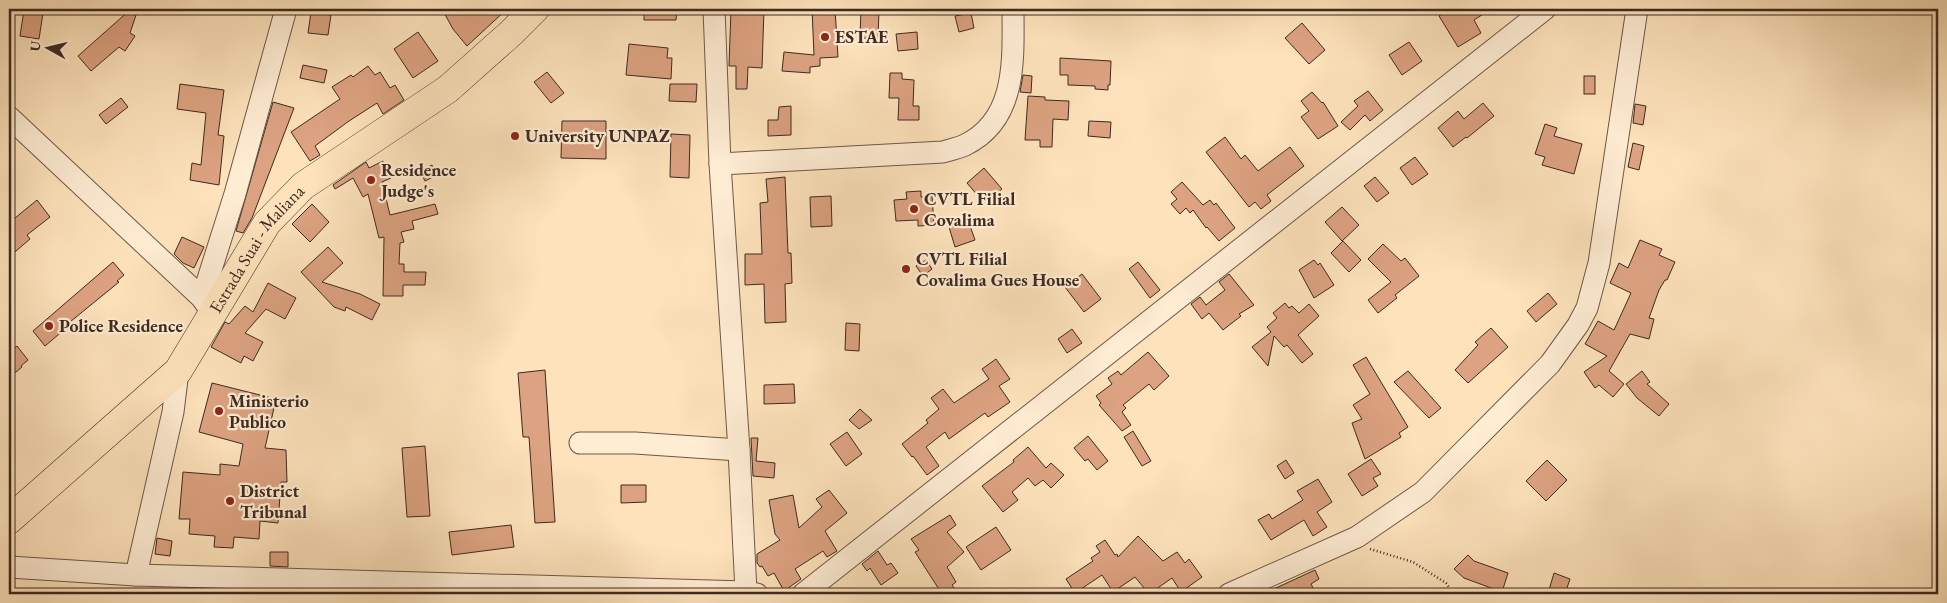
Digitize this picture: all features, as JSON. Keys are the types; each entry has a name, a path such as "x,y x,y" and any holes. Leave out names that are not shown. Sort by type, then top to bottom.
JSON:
{"main road":[{"name":"Estrada Suai - Maliana","path":"9,520 178,371 207,306 267,223 303,186 448,89 535,9"}],"street":[{"path":"9,117 207,306 235,194 286,9"},
{"path":"9,567 136,575 752,593 739,450 720,164 714,9"},
{"path":"720,164 943,152 966,144 988,128 1002,108 1010,86 1013,49 1013,9"},
{"path":"803,594 1545,9"},
{"path":"1229,594 1357,537 1423,492 1550,364 1578,325 1587,308 1599,263 1637,9"},
{"path":"136,575 173,412 178,371"},
{"path":"580,443 635,443 739,450"}],"path":[{"path":"1357,537 1372,550 1413,562 1446,583 1454,594"}],"building":[{"path":"131,9 138,9 130,33 135,36 125,51 119,47 91,71 78,56"},
{"path":"442,9 507,9 467,46 453,29"},
{"path":"644,9 677,9 676,20 644,20"},
{"path":"731,9 764,9 762,68 748,67 747,89 736,89 736,66 729,66"},
{"name":"ESTAE","path":"812,9 835,9 838,57 820,58 820,66 810,67 810,73 782,71 784,52 814,55"},
{"path":"861,9 879,9 878,39 860,38"},
{"path":"1450,9 1491,9 1474,20 1481,33 1458,47 1439,16"},
{"path":"24,10 43,13 39,39 20,36"},
{"path":"311,12 331,15 328,35 308,33"},
{"path":"971,13 974,28 959,32 955,16"},
{"path":"1302,23 1325,50 1309,64 1285,38"},
{"path":"418,32 438,61 413,78 394,49"},
{"path":"917,32 918,49 898,51 896,34"},
{"path":"1409,42 1422,61 1402,75 1389,55"},
{"path":"629,44 668,48 667,58 672,58 671,79 626,75"},
{"path":"1060,58 1111,61 1108,90 1095,89 1095,86 1068,85 1068,75 1060,75"},
{"path":"303,65 327,70 324,83 300,78"},
{"path":"368,66 375,75 380,72 390,88 395,85 404,100 383,114 377,103 349,121 315,146 320,155 310,161 291,132 340,99 332,87 351,75 353,77"},
{"path":"547,72 564,93 551,103 534,82"},
{"path":"890,73 902,73 902,79 914,80 913,106 919,106 919,120 898,120 899,98 889,98"},
{"path":"1023,75 1032,76 1031,93 1020,92"},
{"path":"1584,76 1595,76 1595,94 1584,94"},
{"path":"180,84 224,90 218,135 224,136 219,185 190,180 192,163 201,165 206,113 177,109"},
{"path":"670,84 697,84 696,102 669,101"},
{"path":"1368,91 1383,110 1370,121 1365,115 1350,130 1341,122 1358,106 1354,101"},
{"path":"1312,92 1323,102 1338,126 1318,139 1301,117 1309,111 1301,101"},
{"path":"1028,96 1045,97 1045,100 1069,101 1068,120 1053,119 1052,147 1040,147 1040,140 1025,140"},
{"path":"121,98 128,107 106,124 99,115"},
{"path":"273,102 294,108 252,218 243,233 236,231"},
{"path":"1483,103 1494,116 1453,147 1438,128 1458,111 1464,119"},
{"path":"1635,104 1646,106 1643,125 1633,123"},
{"path":"791,106 791,135 768,136 768,120 778,120 779,107"},
{"path":"562,121 606,121 606,159 561,158"},
{"path":"1089,121 1111,122 1110,138 1088,136"},
{"path":"1545,124 1557,128 1554,136 1582,144 1574,174 1542,165 1545,157 1535,154"},
{"path":"671,134 690,135 689,178 670,177"},
{"path":"1225,137 1241,159 1245,155 1258,171 1290,147 1304,166 1267,195 1271,201 1261,209 1255,202 1249,207 1206,152"},
{"path":"1633,143 1644,146 1639,170 1628,167"},
{"path":"1415,157 1428,174 1412,185 1400,168"},
{"path":"383,161 391,178 382,182 387,193 385,194 390,215 435,204 438,214 412,221 414,229 401,232 404,242 400,243 399,264 404,264 404,272 426,272 425,285 403,285 403,296 383,296 384,237 379,238 368,194 363,197 353,178 335,189 333,185 366,162 369,168"},
{"path":"432,165 437,175 425,181 420,171"},
{"path":"984,168 1002,189 985,204 967,183"},
{"path":"785,177 788,253 791,253 792,283 785,284 786,322 765,323 764,284 745,285 745,254 762,254 760,203 768,202 766,179"},
{"path":"1375,177 1389,193 1377,202 1364,186"},
{"path":"1182,182 1203,205 1210,200 1214,205 1216,203 1235,228 1219,241 1206,228 1193,210 1190,213 1186,208 1180,214 1171,204 1177,199 1171,192"},
{"name":"CVTL Filial Covalima","path":"921,191 921,197 932,196 934,225 918,226 918,220 896,221 894,200 907,199 906,192"},
{"path":"831,196 832,226 811,227 810,197"},
{"path":"37,200 50,217 27,235 30,239 9,257 9,223"},
{"path":"312,204 329,222 310,242 292,224"},
{"path":"1342,207 1359,225 1342,241 1325,222"},
{"path":"968,220 975,240 955,247 949,227"},
{"path":"182,237 204,247 194,268 183,263 174,254"},
{"path":"1640,240 1662,249 1659,255 1675,262 1667,280 1665,280 1659,290 1649,318 1654,319 1649,339 1630,334 1609,371 1624,384 1613,397 1599,385 1595,388 1584,372 1607,356 1585,344 1598,321 1614,330 1631,293 1610,283 1619,263 1628,268"},
{"path":"1343,241 1361,260 1349,272 1331,253"},
{"path":"1383,244 1401,261 1405,258 1419,276 1395,295 1397,298 1378,313 1368,300 1391,282 1368,259"},
{"path":"328,247 343,263 322,282 360,294 380,304 372,320 346,307 345,311 334,307 301,272"},
{"path":"926,260 932,269 923,276 916,266"},
{"path":"1314,260 1318,265 1320,263 1334,285 1314,298 1299,270"},
{"path":"113,262 124,275 117,281 119,282 70,322 71,324 45,346 33,331"},
{"path":"1138,262 1160,290 1150,298 1129,269"},
{"path":"1082,274 1101,299 1084,312 1065,287"},
{"path":"1229,274 1254,305 1239,314 1241,316 1223,330 1209,313 1202,319 1191,304 1200,297 1206,305 1225,290 1219,282"},
{"path":"268,283 296,298 285,319 266,309 245,333 263,342 253,361 244,356 241,363 211,347 225,322 229,324 245,306 253,312"},
{"path":"1548,293 1557,304 1536,322 1527,311"},
{"path":"1285,303 1289,308 1292,306 1299,313 1309,304 1319,316 1298,335 1313,354 1302,363 1287,345 1284,347 1274,336 1268,366 1252,347 1271,332 1267,327 1277,318 1273,313"},
{"path":"846,323 860,324 859,351 845,350"},
{"path":"1491,328 1508,347 1468,383 1455,370 1478,345 1475,342"},
{"path":"1072,329 1082,343 1067,353 1058,339"},
{"name":"Police Residence","path":"17,346 28,360 9,378 9,349 10,352"},
{"path":"1148,352 1169,376 1154,390 1149,384 1123,405 1126,408 1122,412 1131,425 1122,431 1099,405 1101,403 1096,396 1112,384 1108,378 1118,371 1121,375"},
{"path":"1366,357 1408,427 1399,433 1401,437 1365,459 1352,423 1362,419 1353,405 1370,394 1353,365"},
{"path":"996,359 1010,379 999,386 1010,402 988,417 985,413 949,439 945,432 926,447 939,466 927,475 902,444 928,423 926,420 939,409 931,398 943,389 954,403 989,379 982,369"},
{"path":"545,370 555,522 535,523 529,437 523,437 518,373"},
{"path":"1408,371 1441,408 1429,418 1394,382"},
{"path":"1642,371 1650,382 1647,384 1669,404 1659,416 1637,398 1626,384"},
{"path":"212,383 276,399 265,448 286,450 287,482 281,482 278,523 260,521 259,539 234,537 233,548 214,547 215,536 189,534 190,519 179,519 183,472 220,475 220,464 239,466 243,444 199,432"},
{"path":"794,384 795,403 764,404 764,385"},
{"path":"860,409 872,420 859,429 849,420"},
{"path":"1133,431 1151,461 1142,466 1124,437"},
{"path":"847,432 862,454 846,466 830,444"},
{"path":"1088,436 1108,461 1097,470 1088,459 1085,461 1074,448"},
{"path":"751,438 758,438 756,461 775,463 774,478 753,476"},
{"path":"425,446 430,516 407,517 402,448"},
{"path":"1028,447 1046,468 1051,463 1064,475 1051,488 1043,480 1035,486 1028,478 1012,492 1018,500 1003,512 982,486 1014,462 1013,460"},
{"path":"1371,459 1381,474 1373,478 1378,486 1362,496 1348,474"},
{"path":"1286,460 1294,473 1285,479 1277,466"},
{"path":"1547,460 1567,480 1546,501 1526,481"},
{"path":"1318,479 1332,502 1317,512 1327,527 1313,536 1304,520 1271,540 1258,520 1269,514 1272,519 1303,500 1297,491"},
{"path":"621,485 646,485 646,502 621,503"},
{"path":"829,490 847,513 825,531 837,551 827,557 823,551 795,569 801,579 784,591 774,573 768,576 762,566 760,567 757,563 757,554 780,540 775,534 769,500 793,495 799,528 822,507 816,499"},
{"path":"950,515 956,525 947,532 964,552 947,567 956,582 952,585 958,594 942,594 915,552 919,550 911,539"},
{"path":"511,525 514,547 452,555 449,532"},
{"path":"996,527 1011,550 981,570 966,547"},
{"path":"1138,536 1163,561 1177,552 1185,563 1189,559 1202,577 1181,592 1172,578 1149,594 1135,577 1113,592 1102,575 1075,593 1066,579 1093,561 1091,558 1100,552 1096,546 1105,540 1118,557"},
{"path":"157,538 172,541 170,556 155,554"},
{"path":"878,551 887,565 891,563 898,573 881,585 870,568 867,571 862,564"},
{"path":"270,552 288,552 288,567 270,566"},
{"path":"1468,555 1474,561 1508,573 1502,592 1464,578 1454,569"},
{"path":"1315,570 1319,579 1311,584 1316,594 1263,594"},
{"path":"1554,573 1570,579 1565,594 1550,594 1552,590 1549,590"}],"place":[{"name":"ESTAE","path":"825,37"},
{"name":"University UNPAZ","path":"515,136"},
{"name":"Residence Judge's","path":"371,180"},
{"name":"CVTL Filial Covalima","path":"914,209"},
{"name":"CVTL Filial Covalima Gues House","path":"906,269"},
{"name":"Police Residence","path":"49,326"},
{"name":"Ministerio Publico","path":"219,411"},
{"name":"District Tribunal","path":"230,501"}]}
